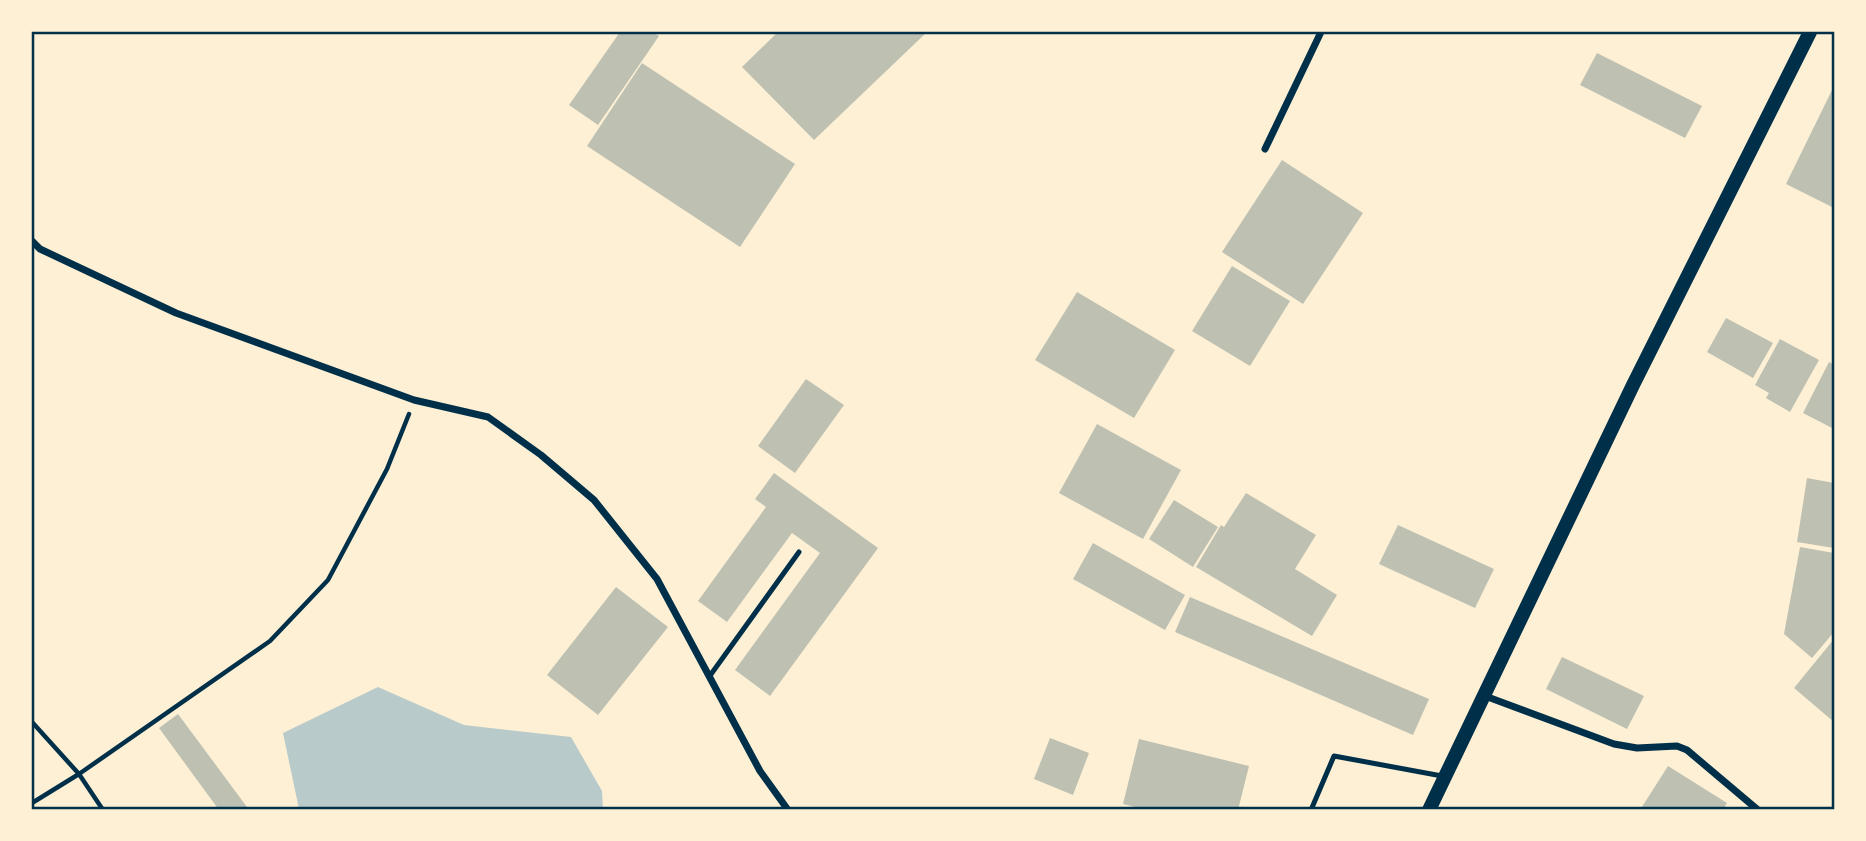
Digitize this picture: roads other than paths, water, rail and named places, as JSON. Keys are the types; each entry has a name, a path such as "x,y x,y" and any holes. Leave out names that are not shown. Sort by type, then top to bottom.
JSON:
{"main road":[{"path":"1429,810 1633,385 1810,32"}],"street":[{"path":"1265,149 1321,32"},
{"path":"32,241 40,248 176,313 415,400 488,418 541,456 594,500 657,579 760,771 788,810"},
{"path":"1485,696 1614,744 1637,748 1677,746 1687,750 1758,810"}],"lane":[{"path":"709,677 799,552"},
{"path":"1311,810 1334,756 1445,777"}]}
